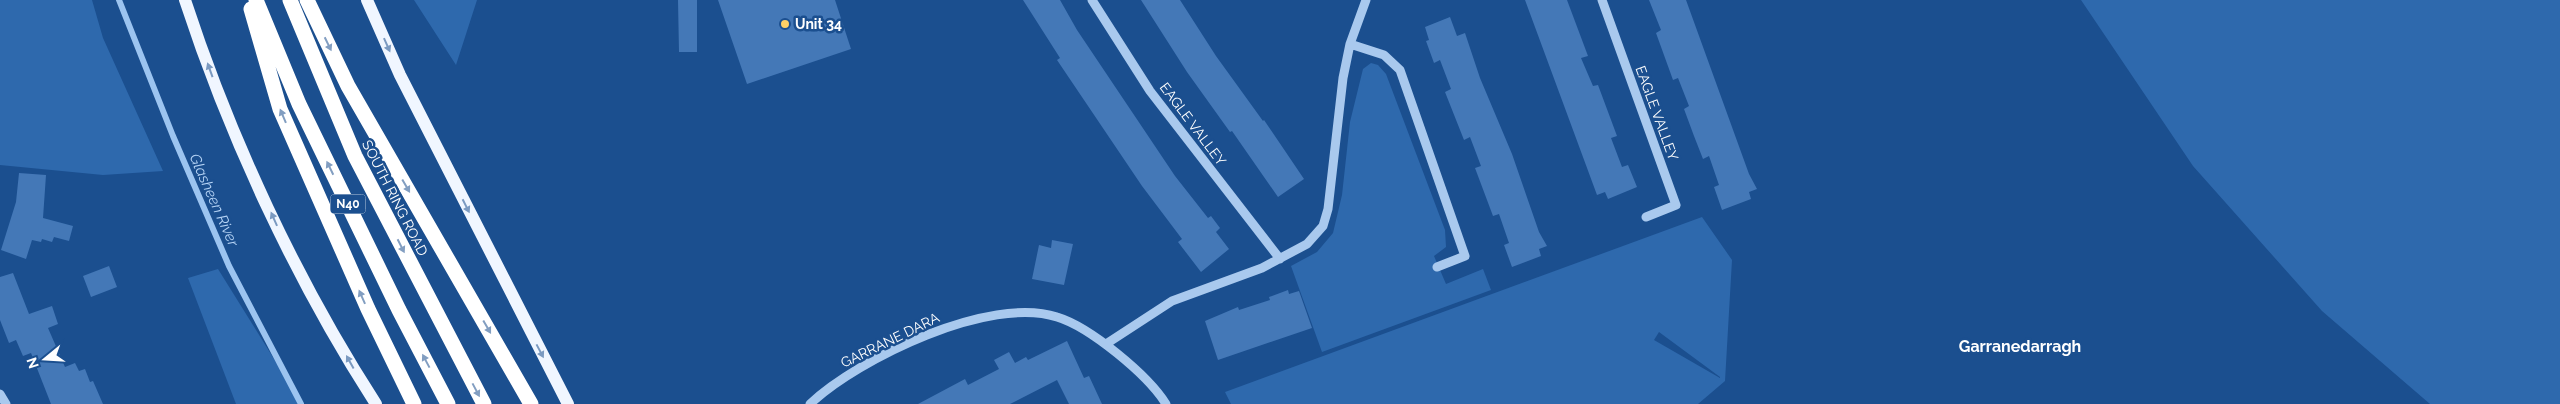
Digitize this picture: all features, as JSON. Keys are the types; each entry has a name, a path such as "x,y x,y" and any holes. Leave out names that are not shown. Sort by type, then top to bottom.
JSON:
{"highway":[{"path":"248,0 280,109 368,309 414,404"},
{"name":"N40","path":"256,0 303,113 399,310 448,404"},
{"name":"SOUTH RING ROAD","path":"290,0 355,156 484,404"},
{"path":"306,0 348,86 532,404"}],"main road":[{"path":"185,0 242,148 285,243 358,377 376,404"},
{"path":"367,0 405,83 568,404"}],"street":[{"name":"EAGLE VALLEY","path":"1092,0 1150,91 1280,259"},
{"path":"1106,344 1172,301 1280,259 1307,244 1323,226 1328,209 1343,78 1350,44 1366,0"},
{"name":"EAGLE VALLEY","path":"1602,0 1676,205 1646,217"},
{"path":"1350,44 1384,55 1400,70 1465,256 1437,267"},
{"name":"GARRANE DARA","path":"810,404 838,380 923,336 979,318 1000,314 1045,314 1057,316 1106,344 1153,388 1166,404"},
{"path":"0,394 6,404"}],"shaded area":[{"path":"0,0 92,0 103,38 163,171 103,175 0,165"},
{"path":"414,0 477,0 456,65"},
{"path":"2081,0 2560,0 2560,404 2430,404 2322,311 2193,166"},
{"path":"1371,63 1378,65 1386,74 1445,230 1446,247 1434,256 1446,284 1483,269 1491,290 1322,352 1291,266 1317,252 1333,233 1342,195 1350,122 1363,69"},
{"path":"1702,217 1732,260 1725,381 1698,404 1231,404 1225,392","holes":["1659,332 1720,377 1654,340"]},
{"path":"218,269 302,404 236,404 188,278"}],"building":[{"path":"678,0 697,0 697,52 679,52"},
{"name":"Unit 34","path":"718,0 835,0 851,49 747,84"},
{"path":"1023,0 1060,0 1077,30 1175,176 1208,218 1211,216 1220,228 1216,232 1229,249 1201,272 1178,242 1182,239 1142,186 1057,60 1060,58"},
{"path":"1141,0 1180,0 1216,56 1264,120 1304,179 1278,197 1232,131 1230,132 1187,72"},
{"path":"1525,0 1567,0 1588,56 1581,58 1593,86 1598,85 1617,136 1611,138 1622,167 1628,165 1637,187 1608,199 1605,192 1597,195"},
{"path":"1649,0 1686,0 1749,174 1757,189 1749,192 1751,199 1722,210 1714,187 1719,185 1709,156 1703,159 1694,136 1684,109 1689,106 1678,78 1673,80 1656,33 1661,30"},
{"path":"1450,17 1457,36 1465,33 1480,78 1512,154 1539,232 1547,246 1539,249 1541,256 1512,267 1504,245 1509,243 1499,214 1493,216 1475,168 1481,166 1470,137 1464,140 1445,92 1451,89 1440,60 1434,63 1426,41 1429,40 1425,27"},
{"path":"19,173 46,175 43,218 73,226 69,241 54,237 52,242 42,239 41,242 32,240 26,259 1,250 16,202"},
{"path":"1052,240 1073,244 1064,285 1032,279 1039,245 1051,248"},
{"path":"109,266 117,287 91,297 83,276"},
{"path":"13,273 29,314 52,306 58,324 48,328 65,367 75,363 79,371 85,369 90,382 93,381 103,404 51,404 31,353 23,356 16,340 9,343 0,320 0,277"},
{"path":"1288,290 1289,294 1299,291 1312,328 1218,360 1205,321 1238,307 1239,310 1270,300 1269,297"},
{"path":"1067,341 1084,378 1089,376 1102,404 1069,404 1057,380 1010,404 918,404 965,379 968,385 999,369 994,360 1009,352 1015,363 1026,357 1028,360"}],"waterway":[{"name":"Glasheen River","path":"119,0 173,136 229,266 301,404"}],"place":[{"name":"Unit 34","path":"785,24"}],"district":[{"name":"Garranedarragh","path":"2020,346"}]}
